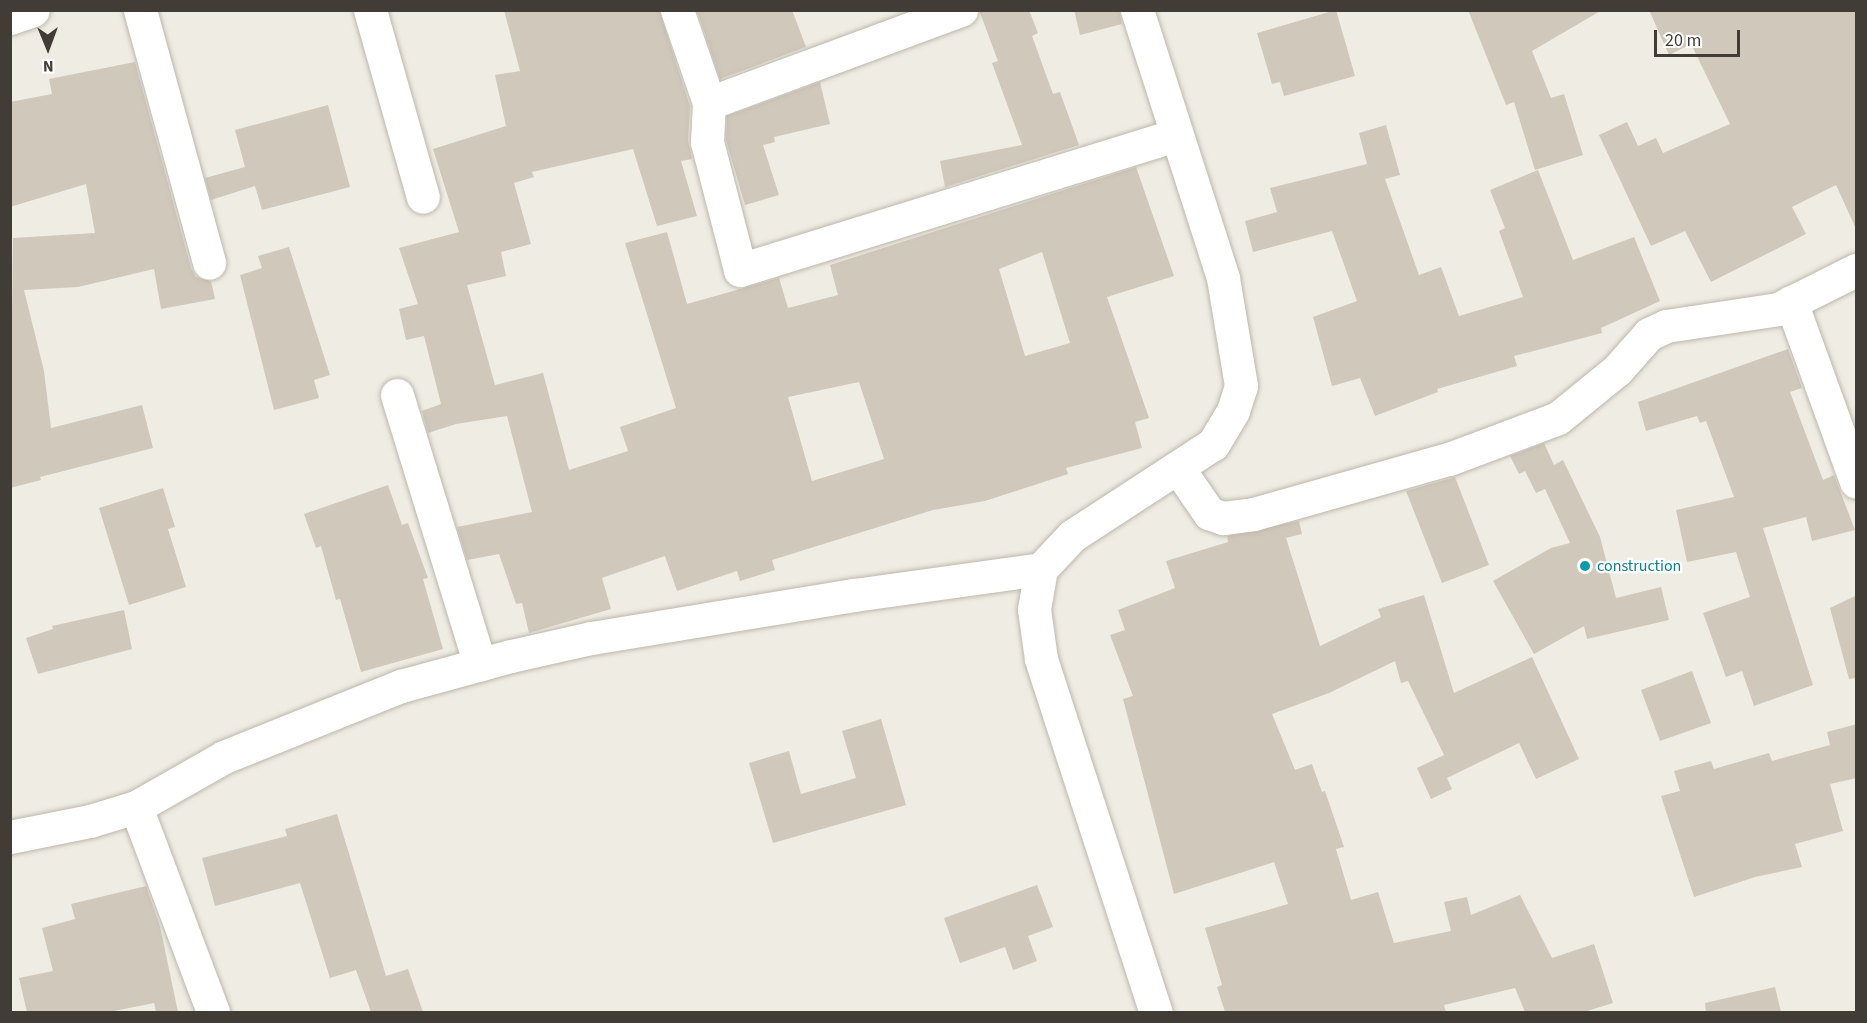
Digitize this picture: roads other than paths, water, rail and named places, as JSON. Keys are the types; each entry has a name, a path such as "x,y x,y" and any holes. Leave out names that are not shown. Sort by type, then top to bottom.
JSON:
{"street":[{"path":"10,18 33,10"},
{"path":"140,10 209,263"},
{"path":"370,10 423,197"},
{"path":"678,10 709,103 707,142 740,270 1175,135"},
{"path":"709,103 961,10"},
{"path":"1137,10 1222,278 1241,386 1233,411 1213,444 1072,536 1041,569 1034,609 1041,659 1156,1012"},
{"path":"1178,468 1209,513 1223,518 1254,514 1449,459 1558,418 1617,370 1649,334 1666,326 1778,309 1857,270"},
{"path":"1791,302 1857,482"},
{"path":"397,395 480,665"},
{"path":"10,837 90,821 136,807 224,757 401,687 480,665 591,638 1041,569"},
{"path":"136,807 213,1012"}],"place":[{"name":"construction","path":"1585,566"}]}
